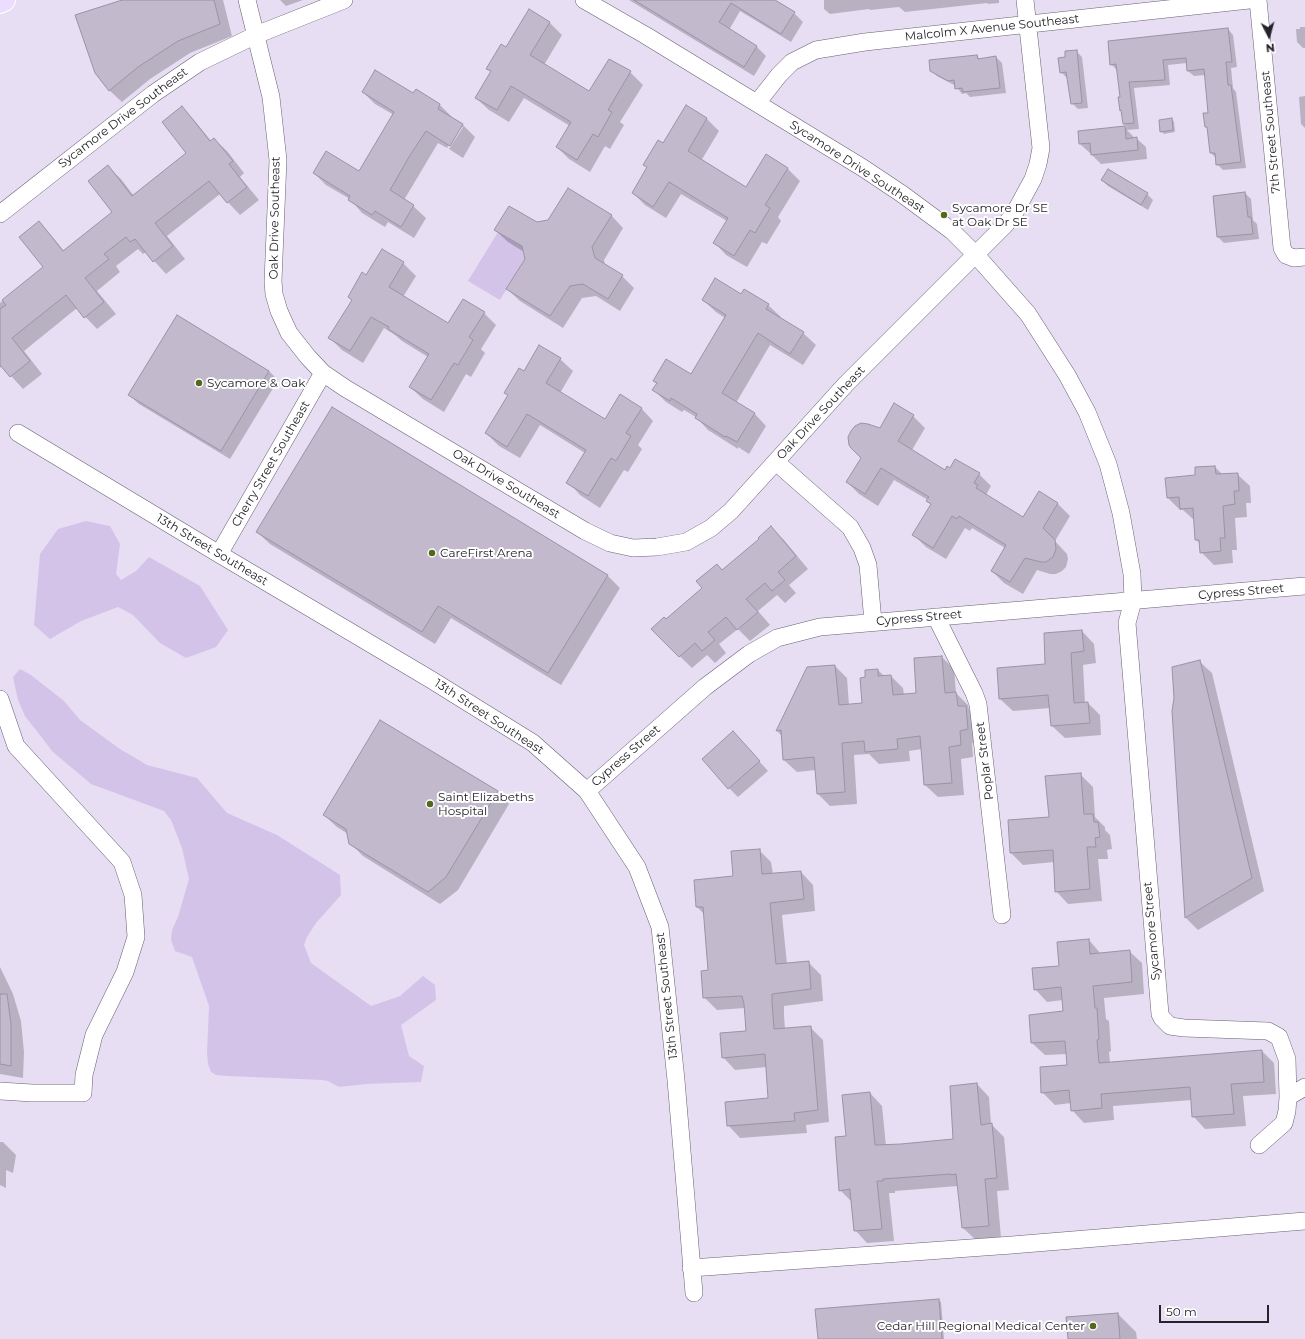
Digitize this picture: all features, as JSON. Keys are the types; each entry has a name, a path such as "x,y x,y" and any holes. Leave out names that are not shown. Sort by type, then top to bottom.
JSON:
{"main road":[{"path":"0,2 4,0"}],"street":[{"name":"Oak Drive Southeast","path":"247,0 271,96 278,160 273,281 274,294 279,312 289,333 308,357 324,373 345,388 585,531 610,543 633,548 657,547 686,542 711,528 731,511 846,384 1005,225 1014,214 1033,179 1041,148 1025,0"},
{"name":"Sycamore Drive Southeast","path":"0,214 76,153 177,77 200,62 256,35 344,0"},
{"name":"Sycamore Drive Southeast","path":"584,0 757,103 902,194 952,231 975,254 1028,314 1067,375 1088,412 1108,464 1121,512 1132,574 1133,601"},
{"name":"Malcolm X Avenue Southeast","path":"757,103 779,75 792,62 816,50 865,42 1249,0"},
{"name":"7th Street Southeast","path":"1258,0 1282,248 1286,254 1300,257"},
{"name":"Cherry Street Southeast","path":"219,554 324,373"},
{"name":"13th Street Southeast","path":"18,433 430,679 533,743 587,791 637,867 660,927 676,1080 694,1293"},
{"path":"776,462 850,527 862,548 868,565 874,622"},
{"name":"Cypress Street","path":"587,791 705,687 749,654 777,638 812,628 936,616 1305,586"},
{"name":"Sycamore Street","path":"1133,601 1127,623 1160,1014 1170,1026 1184,1028 1268,1031 1279,1037 1287,1060 1288,1097 1284,1123 1259,1145"},
{"name":"Poplar Street","path":"936,616 978,704 1002,915"},
{"path":"0,699 16,746 122,862 133,895 136,937 126,972 94,1035 84,1075 83,1093 32,1093 0,1091"},
{"path":"1288,1097 1305,1087"},
{"path":"691,1268 1012,1245 1305,1221"}],"shaded area":[{"path":"498,232 522,246 524,256 526,257 500,300 468,281"},
{"path":"86,521 110,526 120,544 116,574 121,580 136,571 149,557 200,586 228,630 216,647 186,658 160,643 133,615 118,607 81,621 50,639 34,625 40,554 58,529"},
{"path":"20,669 31,675 64,701 80,720 120,749 147,765 197,778 227,813 277,835 340,875 341,895 316,923 304,945 311,963 371,1006 400,996 423,976 435,985 436,1000 401,1025 409,1056 424,1066 421,1082 366,1084 339,1087 328,1081 322,1080 228,1076 216,1075 211,1072 208,1064 207,1053 209,1006 192,957 175,951 171,940 172,930 178,917 189,879 182,848 171,820 164,811 91,784 53,752 25,716 18,700 13,677"}],"building":[{"path":"122,0 214,0 220,24 178,41 138,67 109,91 95,73 75,15"},
{"path":"634,0 775,0 795,12 781,34 731,3 719,22 757,46 744,67"},
{"path":"529,9 550,22 530,55 589,91 609,59 631,71 608,110 612,112 598,137 593,134 577,160 556,147 571,122 511,86 497,110 475,98 491,71 486,69 501,44 506,47"},
{"path":"1228,28 1232,62 1226,62 1228,85 1231,85 1241,162 1216,165 1215,153 1210,153 1207,127 1205,127 1203,113 1208,113 1204,69 1187,71 1186,58 1163,60 1165,80 1129,82 1134,123 1123,124 1118,97 1120,97 1116,64 1110,65 1108,41"},
{"path":"1077,50 1082,103 1071,104 1066,72 1060,73 1058,58 1065,57 1065,51"},
{"path":"977,55 978,59 996,56 1000,88 963,92 962,88 955,89 954,80 948,81 930,71 929,60"},
{"path":"375,70 413,93 416,89 440,104 438,109 463,124 450,146 426,131 409,157 390,190 414,205 401,227 375,211 372,215 348,200 350,196 313,173 326,151 359,171 394,112 362,92"},
{"path":"686,105 707,118 688,151 746,187 766,154 788,168 765,205 770,208 755,233 750,230 734,256 713,243 728,218 669,182 653,207 632,193 647,167 643,165 658,140 663,143"},
{"path":"182,106 210,141 214,138 233,161 229,164 247,187 227,203 209,181 155,223 173,246 153,262 135,239 130,242 126,237 104,254 109,259 85,278 104,302 84,318 66,295 12,338 30,361 10,377 0,365 0,309 6,305 2,300 43,267 19,237 39,221 63,251 112,212 88,181 108,165 132,196 186,153 162,122"},
{"path":"1172,118 1173,130 1160,132 1159,120"},
{"path":"1125,126 1126,139 1137,137 1138,150 1091,155 1090,143 1079,144 1078,131"},
{"path":"1108,169 1148,193 1141,205 1101,180"},
{"path":"568,188 612,215 592,247 595,258 623,275 608,299 583,284 570,286 550,316 506,289 525,259 522,246 494,230 509,206 537,222 548,220"},
{"path":"1245,192 1248,217 1251,217 1253,234 1217,237 1213,196"},
{"path":"382,249 404,262 389,287 448,323 463,299 485,312 469,337 473,340 458,365 454,363 431,400 409,387 429,354 388,329 389,327 371,317 350,351 328,338 352,300 348,297 362,272 366,275"},
{"path":"715,278 741,294 744,289 769,304 766,309 804,332 790,354 758,333 722,393 755,413 737,442 726,436 725,437 695,418 697,414 671,398 670,401 652,390 657,383 653,381 666,359 691,374 726,315 702,300"},
{"name":"Sycamore & Oak","path":"177,315 269,371 221,451 128,395"},
{"path":"539,345 561,358 546,383 605,419 620,394 642,408 626,433 631,436 616,461 611,458 588,496 566,483 586,450 527,414 507,447 485,433 508,395 504,393 519,368 524,371"},
{"path":"894,403 914,415 898,441 945,470 947,466 950,468 955,459 980,473 974,483 978,485 976,488 1023,517 1039,491 1058,503 1043,528 1055,540 1056,549 1053,557 1046,562 1025,558 1010,582 991,571 1006,545 959,516 957,519 952,516 933,548 912,535 931,504 926,501 929,497 881,468 865,494 846,482 861,458 849,445 848,437 851,431 855,426 861,423 880,428"},
{"name":"CareFirst Arena","path":"332,407 608,575 548,673 438,606 422,632 256,532"},
{"path":"1215,466 1216,474 1238,473 1239,491 1234,491 1235,504 1223,506 1225,538 1220,538 1221,551 1200,553 1199,540 1195,540 1193,508 1180,509 1179,497 1167,498 1165,478 1195,475 1195,467"},
{"path":"771,526 796,556 778,572 785,580 772,591 765,583 746,599 758,612 737,630 726,617 708,632 715,640 702,651 695,643 679,657 651,629 664,617 666,619 702,588 696,581 717,564 722,570 759,539 758,538"},
{"path":"1082,630 1084,651 1071,653 1074,703 1088,702 1090,723 1051,726 1048,695 999,699 997,668 1045,664 1044,633"},
{"path":"942,656 945,693 956,692 958,706 966,706 968,729 960,731 961,745 949,747 952,783 924,785 920,736 897,739 898,749 865,752 864,741 842,743 845,792 817,794 814,757 783,760 781,730 776,731 807,667 835,665 839,705 862,703 860,678 865,677 865,670 878,669 878,676 891,675 893,695 916,693 914,658"},
{"path":"1200,660 1252,878 1185,918 1172,711 1174,698 1172,667"},
{"path":"380,720 498,791 446,877 428,892 349,844 346,829 323,815"},
{"path":"733,731 760,761 728,789 702,759"},
{"path":"1081,773 1084,814 1093,814 1094,822 1098,822 1100,837 1095,838 1096,847 1087,847 1090,889 1055,892 1053,850 1010,853 1008,820 1049,817 1045,776"},
{"path":"760,849 762,874 801,871 804,899 770,903 776,964 809,961 811,989 772,994 772,1002 774,1029 811,1026 818,1110 794,1113 795,1121 727,1126 725,1102 768,1098 765,1054 722,1058 720,1033 746,1031 744,1004 742,996 703,998 701,971 708,970 703,907 696,907 694,880 733,876 731,851"},
{"path":"1089,939 1090,954 1130,950 1132,982 1093,986 1095,1008 1097,1008 1099,1063 1262,1050 1264,1082 1231,1084 1234,1114 1192,1117 1190,1087 1101,1094 1102,1108 1071,1111 1069,1090 1041,1093 1040,1067 1067,1065 1065,1041 1031,1043 1029,1015 1063,1011 1061,987 1034,990 1032,968 1059,966 1057,942"},
{"path":"0,994 7,994 11,1024 11,1066 0,1064"},
{"path":"977,1083 981,1125 992,1123 997,1178 985,1179 989,1226 962,1228 956,1174 951,1174 883,1179 883,1181 877,1181 882,1229 854,1231 850,1189 839,1191 835,1137 846,1136 842,1095 870,1092 875,1145 901,1144 953,1139 950,1086"},
{"path":"939,1299 942,1339 818,1339 815,1309"},
{"name":"Cedar Hill Regional Medical Center","path":"1118,1313 1120,1339 1068,1339 1066,1317"}],"place":[{"name":"Sycamore Dr SE at Oak Dr SE","path":"944,215"},
{"name":"Sycamore & Oak","path":"199,383"},
{"name":"CareFirst Arena","path":"432,553"},
{"name":"Saint Elizabeths Hospital","path":"430,804"},
{"name":"Cedar Hill Regional Medical Center","path":"1093,1326"}]}
